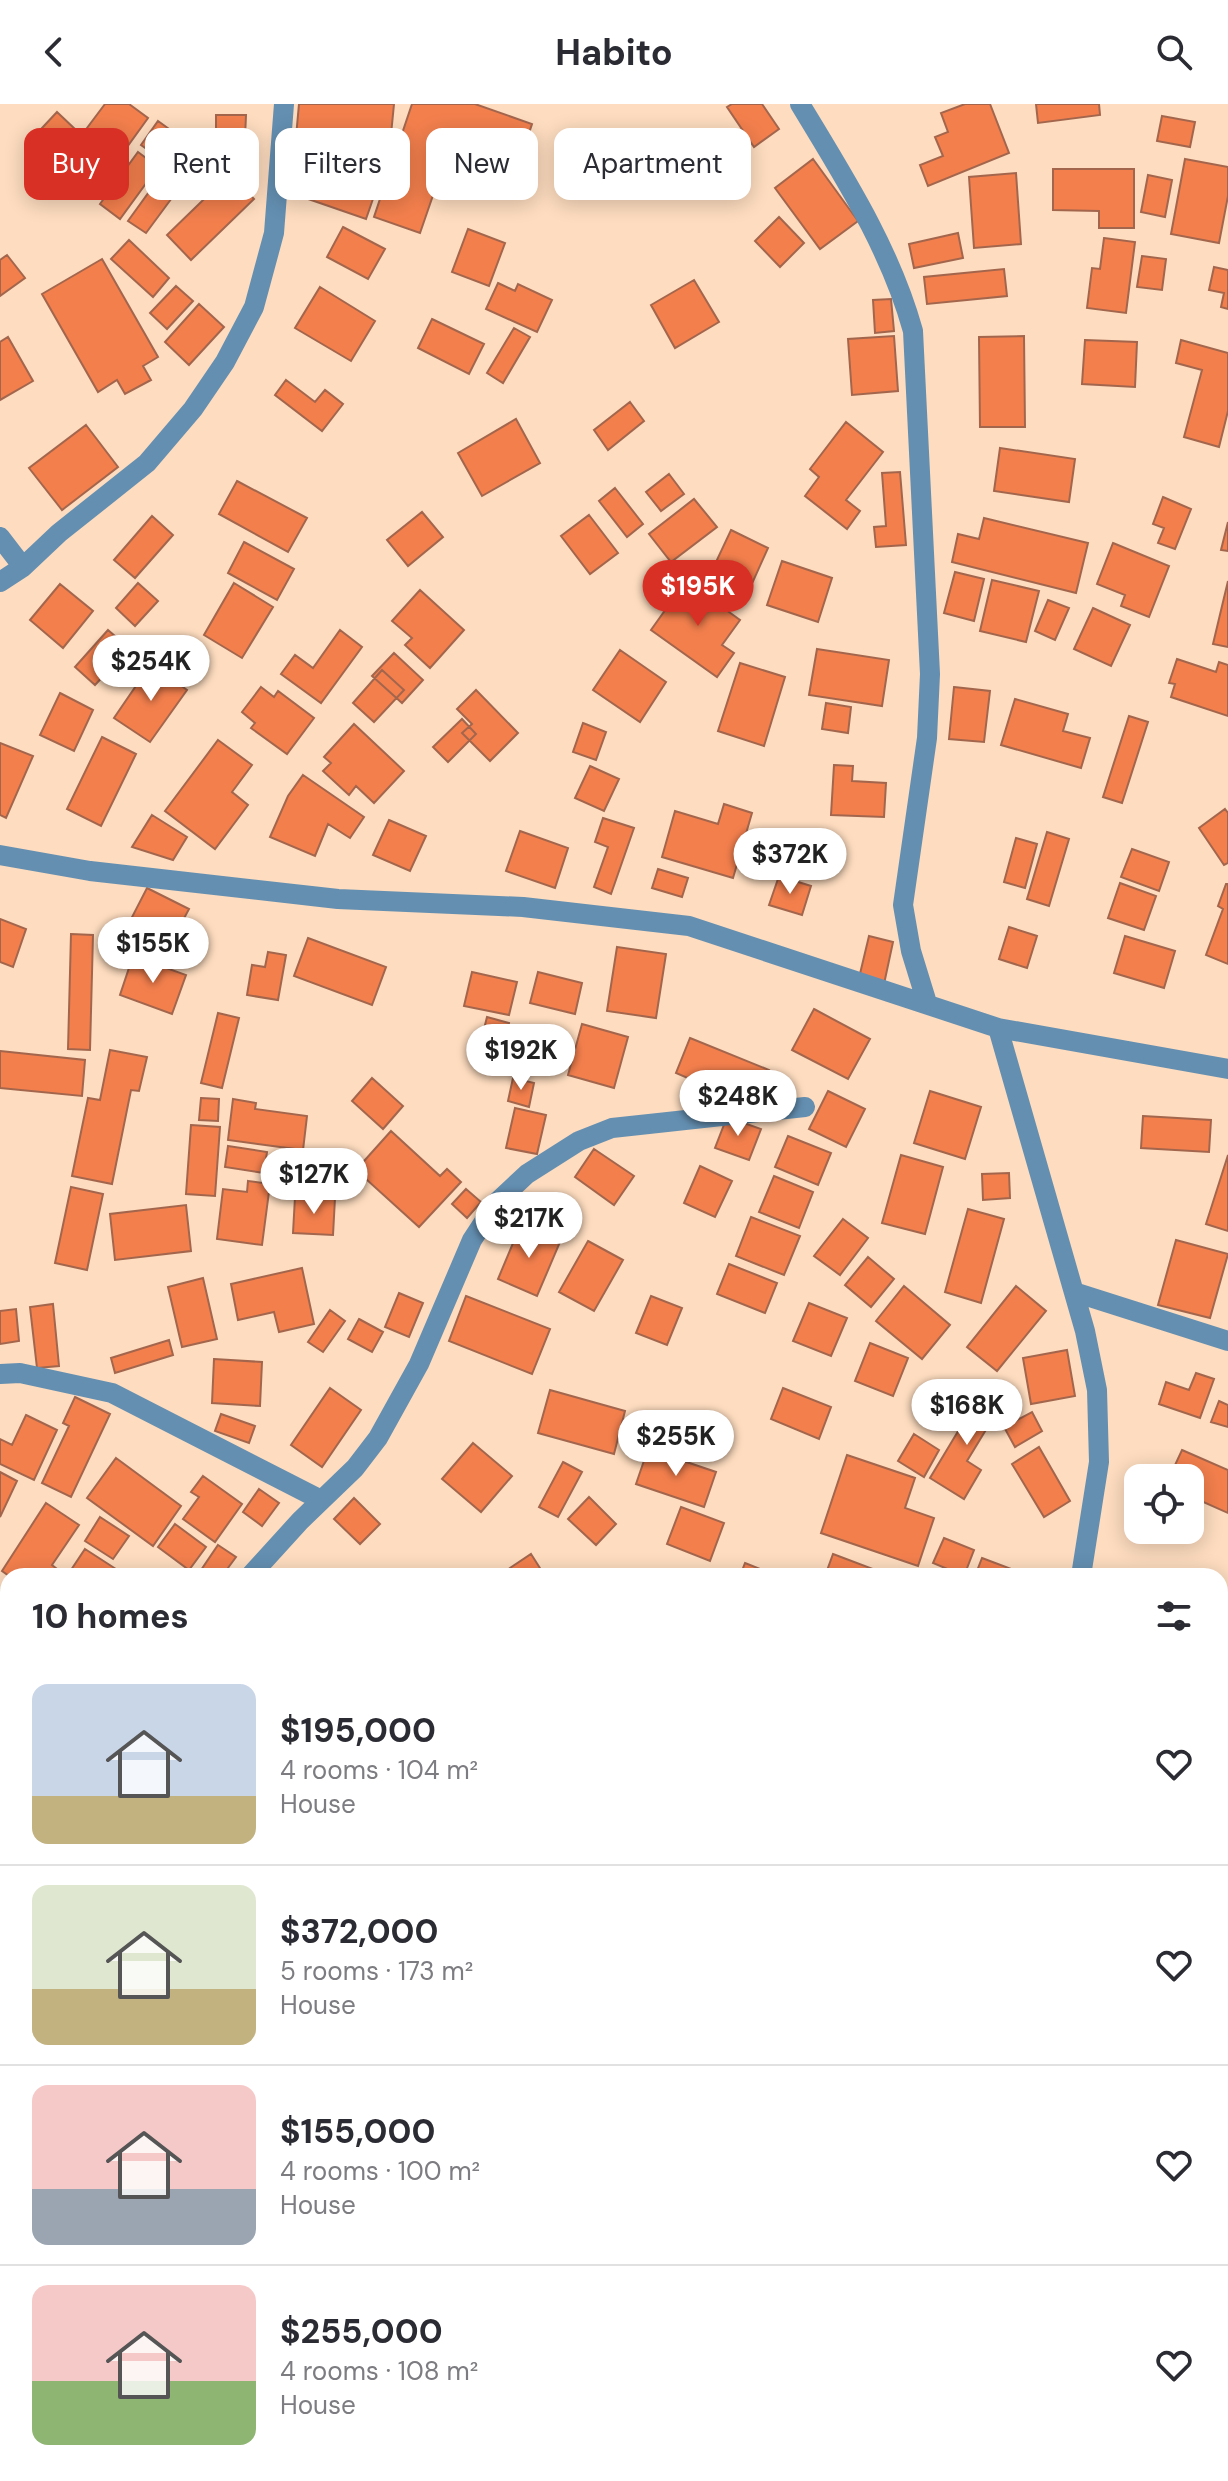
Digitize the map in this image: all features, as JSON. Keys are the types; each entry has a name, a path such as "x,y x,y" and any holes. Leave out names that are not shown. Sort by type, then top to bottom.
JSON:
{"street":[{"path":"0,582 23,567 59,533 147,463 193,409 225,362 254,307 274,233 284,104"},
{"path":"800,104 865,212 903,294 913,331 930,674 927,738 903,905 911,951 927,1003"},
{"path":"0,537 23,567"},
{"path":"0,855 90,871 338,899 523,907 689,926 998,1028 1228,1069"},
{"path":"998,1028 1085,1331 1097,1390 1099,1462 1082,1568"},
{"path":"257,1568 355,1468 378,1438 419,1364 472,1240 497,1202 527,1174 579,1141 612,1128 805,1107"},
{"path":"1074,1292 1228,1341"},
{"path":"0,1374 20,1373 112,1393 321,1500"}],"building":[{"path":"105,104 129,104 148,118 129,144 129,128 87,128"},
{"path":"299,104 394,104 392,128 297,128"},
{"path":"412,104 475,104 532,124 531,128 426,128 426,200 431,200 420,233 374,217 380,200 410,200 410,128 404,128"},
{"path":"732,104 762,104 779,129 754,147 751,128 741,128 727,107"},
{"path":"965,104 990,104 1009,153 928,186 920,165 943,156 935,137 948,132 941,113"},
{"path":"1036,104 1099,104 1100,115 1038,123"},
{"path":"57,112 74,128 42,128"},
{"path":"216,115 246,115 245,128 216,128"},
{"path":"1162,116 1195,122 1190,147 1157,141"},
{"path":"158,121 168,128 153,128"},
{"path":"138,152 145,157 145,185 120,219 100,204 103,200 129,200 129,164"},
{"path":"813,159 858,221 820,249 775,188"},
{"path":"1185,159 1228,167 1228,196 1219,243 1171,234"},
{"path":"1053,169 1134,169 1134,228 1099,228 1099,211 1053,210"},
{"path":"1016,173 1021,244 974,248 969,177"},
{"path":"1148,175 1172,180 1165,217 1141,212"},
{"path":"145,198 145,200 170,200 146,233 128,221"},
{"path":"203,200 253,200 191,260 167,235"},
{"path":"311,200 373,200 366,219"},
{"path":"779,217 804,243 780,267 755,241"},
{"path":"343,227 385,249 368,279 327,257"},
{"path":"468,229 505,243 489,286 452,272"},
{"path":"958,233 963,258 914,268 909,244"},
{"path":"1104,238 1135,242 1126,313 1087,308 1092,268 1100,269"},
{"path":"129,240 169,278 153,297 111,259"},
{"path":"7,255 25,278 0,296 0,260"},
{"path":"1142,256 1166,259 1162,290 1137,287"},
{"path":"102,259 158,357 143,366 151,380 125,394 117,380 98,392 42,294"},
{"path":"1214,267 1228,270 1228,309 1221,307 1224,293 1209,290"},
{"path":"1004,269 1007,296 927,304 924,277"},
{"path":"694,280 719,322 675,348 651,305"},
{"path":"498,283 515,291 518,284 552,300 537,332 486,309"},
{"path":"176,286 193,301 167,329 150,313"},
{"path":"320,287 375,321 351,361 295,328"},
{"path":"891,299 894,331 875,333 873,300"},
{"path":"199,304 224,327 189,365 165,342"},
{"path":"432,319 484,344 469,374 418,348"},
{"path":"514,328 530,337 503,383 487,373"},
{"path":"894,336 898,391 852,395 848,339"},
{"path":"1024,336 1025,427 980,427 979,337"},
{"path":"8,337 33,381 0,400 0,342"},
{"path":"1085,340 1137,342 1135,387 1082,384"},
{"path":"1181,340 1228,353 1228,411 1219,447 1184,437 1202,370 1176,363"},
{"path":"286,380 315,402 325,390 343,404 322,431 275,395"},
{"path":"630,402 644,421 608,450 594,430"},
{"path":"516,419 540,463 482,496 458,453"},
{"path":"846,422 883,452 846,500 860,511 847,529 805,496 819,477 810,469"},
{"path":"86,425 118,467 62,510 29,468"},
{"path":"1000,448 1075,459 1069,502 994,491"},
{"path":"900,472 906,545 876,547 874,527 886,526 882,473"},
{"path":"669,474 684,494 661,511 646,492"},
{"path":"237,481 307,518 288,552 219,514"},
{"path":"615,488 643,524 627,537 599,501"},
{"path":"1163,497 1191,509 1175,549 1158,543 1164,528 1153,524"},
{"path":"694,499 717,527 671,562 649,534"},
{"path":"422,512 443,537 408,566 387,540"},
{"path":"589,515 618,553 590,574 561,536"},
{"path":"152,516 173,535 135,578 114,560"},
{"path":"984,518 1088,543 1076,593 952,562 958,534 979,539"},
{"path":"1228,522 1228,551 1221,550"},
{"path":"731,530 768,548 746,597 708,579"},
{"path":"244,542 294,569 277,600 228,573"},
{"path":"1113,543 1169,566 1149,617 1121,606 1125,595 1097,584"},
{"path":"782,561 832,578 818,622 767,605"},
{"path":"955,572 984,579 974,621 944,613"},
{"path":"992,580 1039,591 1026,642 980,631"},
{"path":"686,581 740,620 722,645 734,653 717,677 651,630"},
{"path":"1228,581 1228,647 1213,644"},
{"path":"138,583 158,601 135,626 116,608"},
{"path":"234,583 273,607 242,658 204,635"},
{"path":"60,584 93,611 63,648 30,620"},
{"path":"420,590 464,630 430,668 405,645 412,638 392,621"},
{"path":"1048,600 1069,608 1055,640 1035,631"},
{"path":"1093,608 1130,625 1111,666 1074,649"},
{"path":"108,630 129,648 95,685 75,667"},
{"path":"340,630 362,647 321,703 281,674 295,655 313,668"},
{"path":"817,649 889,660 882,706 809,695"},
{"path":"620,650 666,682 640,722 593,690"},
{"path":"394,653 423,680 402,703 372,676"},
{"path":"1177,659 1216,672 1219,662 1228,665 1228,716 1171,697 1175,684 1169,683"},
{"path":"740,663 785,677 764,746 718,731"},
{"path":"151,664 187,690 150,742 114,718"},
{"path":"382,670 404,690 374,722 353,703"},
{"path":"261,687 274,697 278,691 314,718 287,754 251,728 255,723 242,712"},
{"path":"954,687 990,691 984,742 949,739"},
{"path":"476,690 518,733 490,761 462,733 472,724 457,709"},
{"path":"60,693 93,710 74,751 40,735"},
{"path":"1015,699 1068,714 1063,731 1090,738 1081,768 1001,745"},
{"path":"826,703 851,707 848,733 822,729"},
{"path":"1129,716 1148,722 1122,803 1103,797"},
{"path":"462,719 476,734 448,762 433,747"},
{"path":"583,723 606,732 596,760 573,752"},
{"path":"354,724 404,771 374,803 356,786 349,795 323,771 331,763 324,757"},
{"path":"102,737 136,754 101,826 67,809"},
{"path":"218,740 252,765 232,792 248,805 215,849 165,811"},
{"path":"0,743 33,756 6,818 0,815"},
{"path":"834,765 853,766 852,781 886,783 884,817 831,815"},
{"path":"590,766 619,779 604,811 575,798"},
{"path":"303,775 364,817 350,838 328,824 315,856 270,837 288,796"},
{"path":"724,804 752,813 733,878 662,857 675,811 718,824"},
{"path":"1225,809 1228,813 1228,863 1224,865 1199,828"},
{"path":"152,815 187,837 173,860 132,847"},
{"path":"603,818 634,828 611,894 594,887 608,847 595,842"},
{"path":"389,820 426,836 410,871 373,855"},
{"path":"520,831 568,848 555,888 506,871"},
{"path":"1047,832 1069,839 1049,906 1027,899"},
{"path":"817,833 837,837 829,877 810,873"},
{"path":"1016,838 1037,844 1025,888 1004,882"},
{"path":"1132,849 1169,862 1159,891 1121,877"},
{"path":"658,869 688,878 682,897 652,888"},
{"path":"779,876 811,886 802,915 769,905"},
{"path":"1120,883 1156,896 1144,930 1108,918"},
{"path":"1226,884 1228,964 1206,955 1223,909 1218,906"},
{"path":"147,888 189,909 171,943 130,921"},
{"path":"0,919 26,929 13,967 0,962"},
{"path":"1009,927 1037,936 1027,968 999,959"},
{"path":"71,934 93,935 90,1050 68,1049"},
{"path":"869,936 893,942 884,984 859,978"},
{"path":"1125,936 1175,951 1164,988 1114,973"},
{"path":"308,938 386,967 372,1005 294,976"},
{"path":"617,947 666,954 656,1018 607,1011"},
{"path":"268,952 286,955 278,1000 247,995 252,965 265,967"},
{"path":"133,956 186,975 172,1014 120,995"},
{"path":"472,972 517,982 509,1015 464,1006"},
{"path":"538,972 582,983 575,1014 530,1003"},
{"path":"814,1009 870,1039 848,1079 792,1050"},
{"path":"218,1013 239,1018 222,1088 201,1083"},
{"path":"487,1017 509,1023 503,1050 480,1045"},
{"path":"582,1024 628,1037 614,1088 568,1075"},
{"path":"690,1038 769,1070 761,1089 727,1076 720,1092 676,1073"},
{"path":"110,1050 147,1057 139,1091 131,1090 112,1184 72,1176 88,1098 100,1100"},
{"path":"0,1051 85,1060 82,1096 0,1088"},
{"path":"372,1078 403,1106 383,1129 352,1101"},
{"path":"513,1078 534,1083 529,1107 508,1101"},
{"path":"828,1091 865,1109 846,1147 809,1129"},
{"path":"930,1091 981,1107 965,1159 914,1143"},
{"path":"201,1098 219,1099 218,1121 199,1120"},
{"path":"233,1099 256,1103 255,1109 307,1116 303,1150 228,1140"},
{"path":"515,1108 546,1115 537,1154 506,1148"},
{"path":"1143,1116 1211,1120 1209,1152 1141,1148"},
{"path":"727,1117 761,1129 749,1160 715,1148"},
{"path":"191,1125 220,1127 215,1196 186,1194"},
{"path":"391,1131 440,1176 447,1169 461,1182 419,1227 356,1170"},
{"path":"788,1136 831,1153 818,1185 775,1167"},
{"path":"228,1146 267,1152 264,1173 225,1167"},
{"path":"594,1149 634,1176 614,1205 575,1177"},
{"path":"901,1155 943,1167 925,1234 882,1223"},
{"path":"1228,1155 1228,1231 1206,1224"},
{"path":"700,1166 732,1181 715,1217 684,1203"},
{"path":"1009,1173 1010,1198 983,1200 982,1174"},
{"path":"774,1176 813,1192 799,1228 759,1212"},
{"path":"248,1181 270,1184 262,1245 217,1239 223,1189 247,1192"},
{"path":"71,1187 103,1194 87,1270 55,1263"},
{"path":"466,1189 481,1202 467,1218 452,1204"},
{"path":"295,1197 335,1198 333,1235 293,1233"},
{"path":"186,1205 191,1251 115,1260 110,1214"},
{"path":"968,1209 1004,1219 981,1303 945,1292"},
{"path":"751,1217 800,1236 784,1275 736,1256"},
{"path":"843,1219 868,1238 840,1275 814,1256"},
{"path":"521,1224 560,1242 537,1296 498,1279"},
{"path":"1176,1240 1228,1254 1210,1318 1158,1305"},
{"path":"588,1241 623,1260 594,1311 559,1292"},
{"path":"868,1257 894,1279 871,1307 845,1285"},
{"path":"729,1264 777,1283 765,1313 717,1294"},
{"path":"302,1268 314,1324 279,1332 274,1312 238,1320 231,1284"},
{"path":"203,1278 217,1339 182,1347 168,1287"},
{"path":"904,1286 950,1325 922,1359 876,1321"},
{"path":"1016,1286 1046,1311 997,1371 967,1347"},
{"path":"399,1293 423,1303 409,1337 385,1327"},
{"path":"466,1296 550,1329 532,1374 449,1341"},
{"path":"651,1296 682,1308 667,1345 636,1333"},
{"path":"809,1303 847,1318 831,1356 793,1341"},
{"path":"53,1304 59,1366 37,1368 30,1307"},
{"path":"16,1309 19,1341 0,1344 0,1311"},
{"path":"330,1310 345,1321 323,1352 308,1342"},
{"path":"359,1319 383,1332 372,1352 348,1339"},
{"path":"169,1340 173,1355 115,1373 111,1358"},
{"path":"870,1343 908,1358 893,1396 855,1381"},
{"path":"1067,1350 1075,1396 1031,1404 1023,1358"},
{"path":"214,1359 262,1362 260,1406 212,1403"},
{"path":"1196,1373 1214,1379 1200,1418 1159,1404 1166,1382 1189,1390"},
{"path":"330,1388 361,1410 322,1467 291,1445"},
{"path":"783,1388 831,1407 819,1439 771,1419"},
{"path":"984,1388 1004,1400 967,1461 981,1470 964,1499 930,1478"},
{"path":"550,1390 625,1411 614,1454 538,1433"},
{"path":"75,1397 110,1414 71,1497 42,1483 69,1426 63,1423"},
{"path":"1219,1401 1228,1405 1228,1427 1211,1422"},
{"path":"1032,1412 1042,1431 1015,1447 1004,1427"},
{"path":"221,1414 255,1426 249,1443 215,1431"},
{"path":"26,1415 57,1430 34,1480 0,1464 0,1439 12,1445"},
{"path":"914,1434 939,1450 924,1477 898,1461"},
{"path":"473,1443 512,1476 481,1512 442,1479"},
{"path":"1039,1447 1070,1501 1044,1517 1012,1464"},
{"path":"648,1449 716,1472 704,1507 636,1484"},
{"path":"1182,1450 1228,1470 1228,1513 1204,1502 1204,1464 1176,1464"},
{"path":"847,1455 915,1478 905,1508 934,1518 918,1566 821,1533"},
{"path":"116,1458 181,1506 153,1546 87,1498"},
{"path":"563,1462 582,1472 558,1517 539,1507"},
{"path":"0,1472 17,1481 0,1517"},
{"path":"203,1476 242,1504 215,1542 183,1519 199,1497 191,1492"},
{"path":"259,1489 279,1503 262,1526 243,1512"},
{"path":"589,1497 616,1524 596,1545 568,1519"},
{"path":"354,1498 380,1524 360,1544 334,1519"},
{"path":"46,1503 79,1525 52,1565 56,1568 4,1568"},
{"path":"681,1507 724,1523 710,1561 667,1544"},
{"path":"100,1517 129,1536 113,1559 85,1541"},
{"path":"175,1524 206,1547 190,1568 186,1568 158,1547"},
{"path":"944,1538 974,1550 967,1568 945,1568 933,1563"},
{"path":"218,1545 236,1557 228,1568 202,1568"},
{"path":"85,1549 114,1568 72,1568"},
{"path":"531,1554 540,1568 510,1568"},
{"path":"833,1554 870,1568 828,1568"},
{"path":"982,1558 1009,1568 978,1568"}]}
